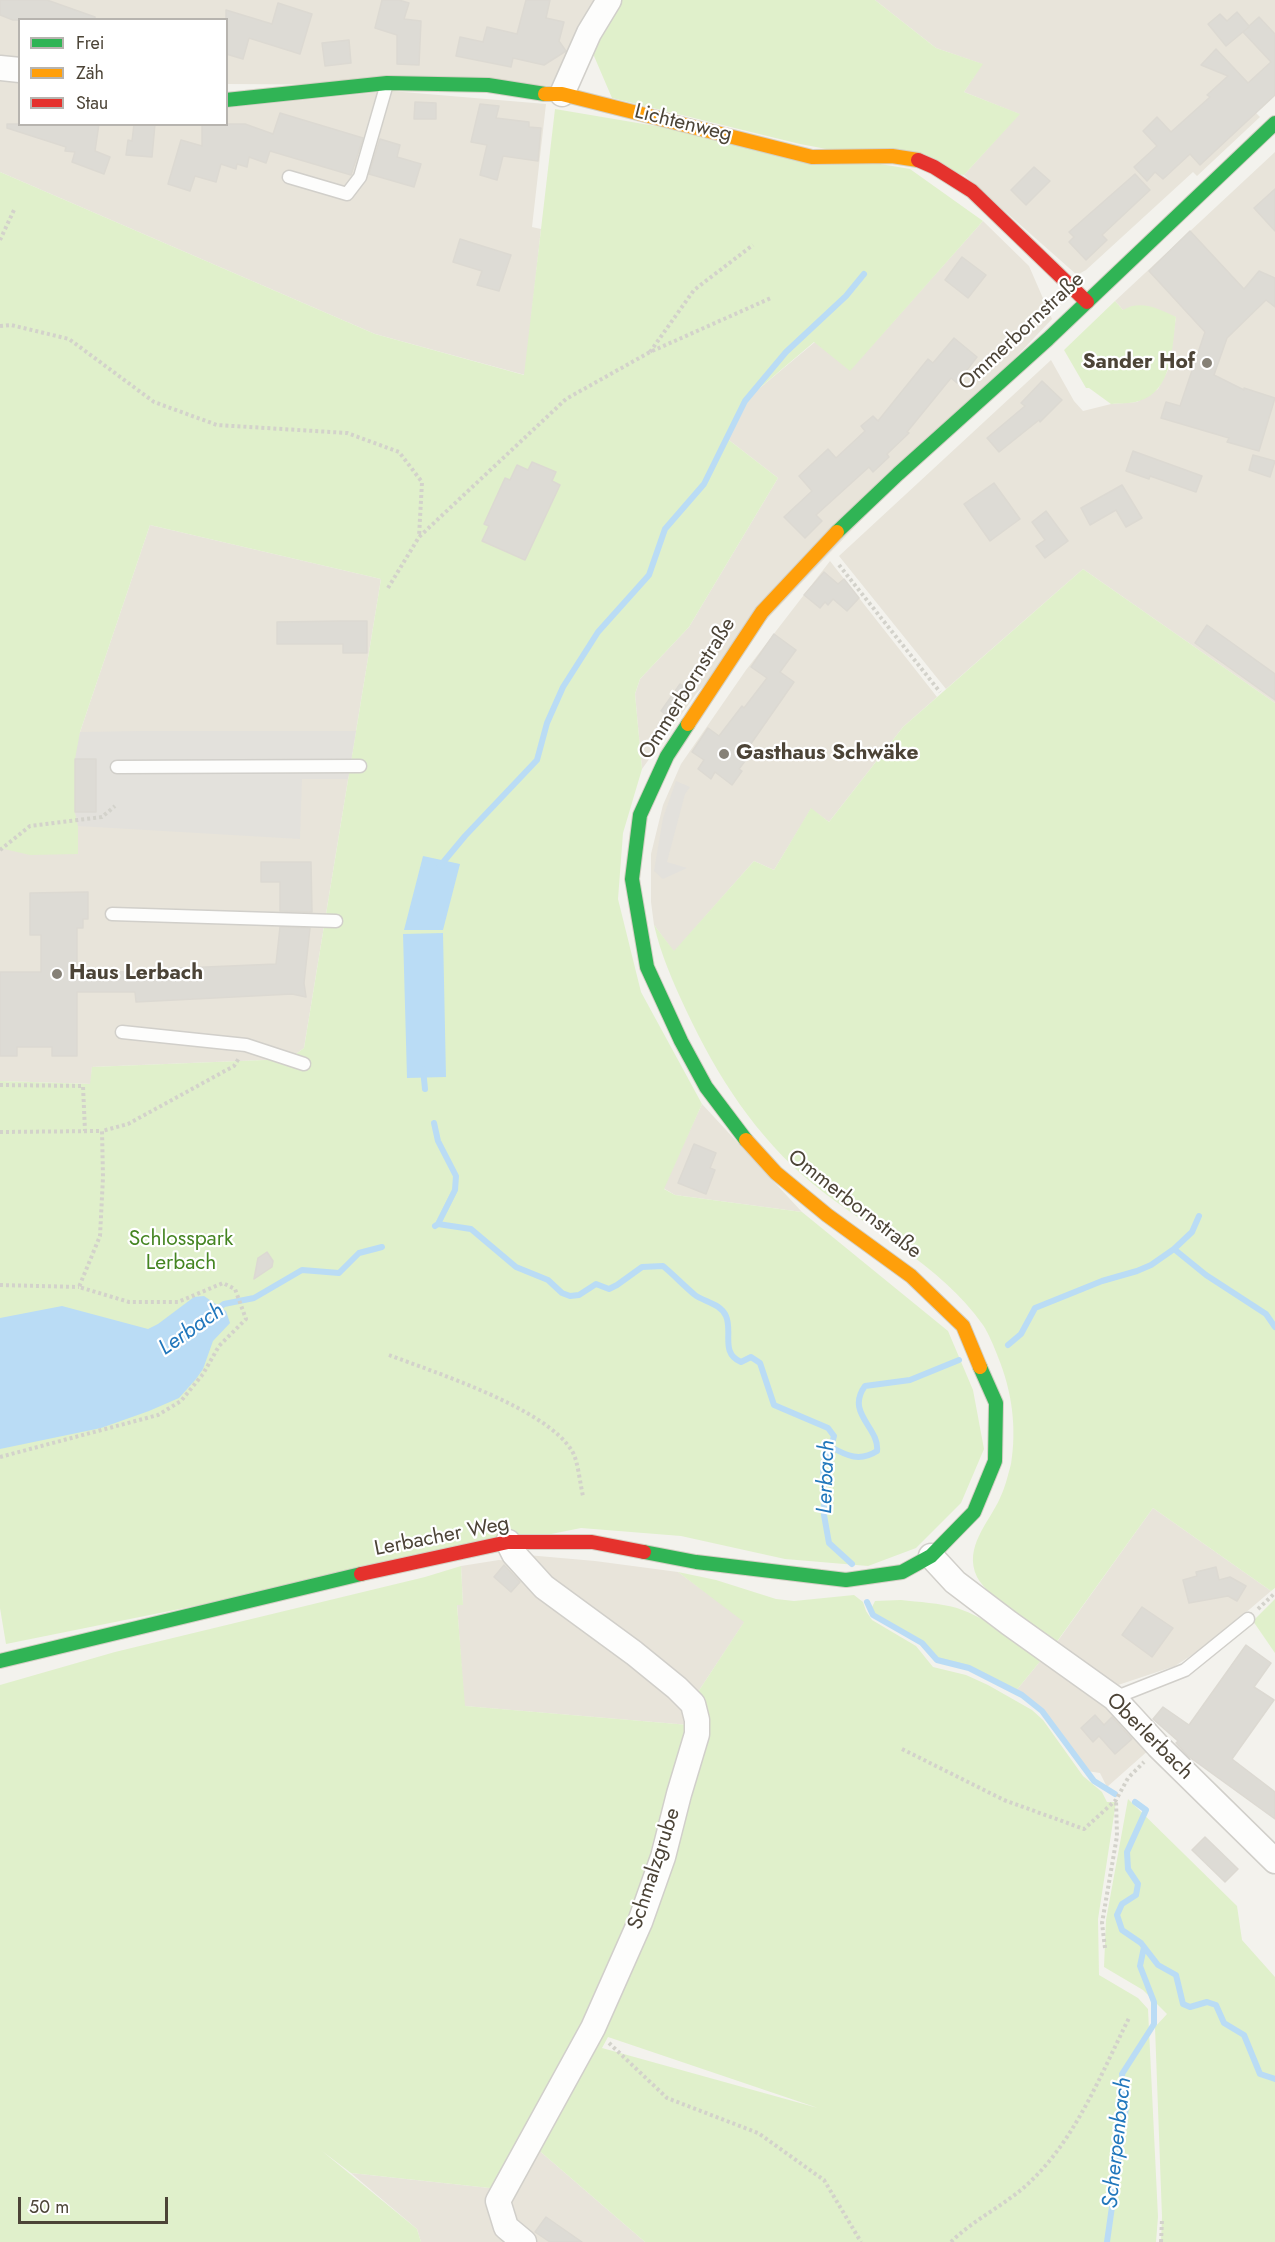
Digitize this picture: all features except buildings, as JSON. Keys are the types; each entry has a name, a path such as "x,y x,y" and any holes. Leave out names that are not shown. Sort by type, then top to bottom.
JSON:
{"street":[{"path":"561,94 589,33 609,0"},
{"path":"0,68 18,70"},
{"name":"Lichtenweg","path":"228,100 387,83 488,85 553,95 561,94 812,156 892,156 914,159 934,167 972,191 1087,302"},
{"name":"Ommerbornstraße","path":"931,1556 974,1512 995,1461 996,1403 963,1326 910,1276 827,1215 776,1173 739,1132 706,1087 681,1041 647,967 632,879 640,815 667,756 762,612 823,546 898,474 1087,302 1275,123"},
{"name":"Lerbacher Weg","path":"0,1661 356,1575 508,1542 592,1542 696,1563 846,1580 902,1572 931,1556"},
{"name":"Schmalzgrube","path":"508,1542 514,1554 544,1587 678,1688 693,1704 697,1720 697,1734 663,1857 640,1922 593,2028 498,2201 506,2227 524,2242"},
{"name":"Oberlerbach","path":"931,1556 955,1582 1114,1698 1158,1746 1275,1861"}],"lane":[{"path":"289,177 347,194 360,177 387,83"},
{"path":"117,768 360,766"},
{"path":"112,914 336,921"},
{"path":"123,1032 246,1045 304,1064"},
{"path":"1114,1698 1185,1670 1248,1619"}],"path":[{"path":"0,240 14,210"},
{"path":"650,352 694,290 753,245"},
{"path":"388,588 419,537 566,399 650,352 771,298"},
{"path":"0,326 11,325 69,339 154,402 217,425 347,433 399,452 422,482 419,537"},
{"path":"823,546 940,692"},
{"path":"0,850 30,826 102,817 115,806"},
{"path":"0,1132 102,1131 128,1124 234,1066 246,1045"},
{"path":"0,1085 83,1086 85,1131"},
{"path":"79,1287 100,1236 103,1177 102,1131"},
{"path":"0,1285 79,1287 129,1302 178,1302 223,1283 235,1289 246,1319 219,1346 203,1374 182,1401 158,1415 0,1457"},
{"path":"389,1355 505,1401 551,1428 573,1452 583,1496"},
{"path":"1248,1619 1275,1593"},
{"path":"902,1749 1004,1800 1084,1829 1116,1800 1128,1778 1158,1746"},
{"path":"1105,1948 1102,1923 1117,1836 1116,1800"},
{"path":"951,2242 1029,2183 1054,2157 1082,2113 1129,2018"},
{"path":"593,2028 667,2098 758,2133 824,2180 861,2242"},
{"path":"1161,2242 1162,2219"}],"shaded area":[{"path":"0,0 599,0 558,86 228,84 228,18 18,18 18,62 0,59"},
{"path":"875,0 1275,0 1275,95 1256,113 1260,117 1197,176 1193,172 1086,270 1077,275 964,175 1019,114 964,92 982,64 936,48"},
{"path":"0,76 18,80 18,126 228,126 228,108 391,91 546,104 532,227 541,229 525,375 375,334 0,172"},
{"path":"1275,152 1275,703 1083,569 946,689 839,556 1051,360 1074,401 1083,411 1111,404 1137,402 1158,389 1168,370 1176,317 1123,310 1115,301"},
{"path":"983,221 1029,266 1052,319 696,694 642,769 635,694 640,679 689,627 778,478 725,437 749,397 815,342 850,370"},
{"path":"150,525 381,579 304,1048 289,1059 92,1067 91,1084 0,1081 0,848 75,812 80,732"},
{"path":"830,561 937,697 903,727 829,822 811,809 774,870 754,861 674,952 654,925 651,902 651,854 663,805 681,764 746,670"},
{"path":"356,731 348,779 302,779 300,839 78,826 75,812 75,759 80,732"},
{"path":"676,781 690,787 685,794 667,862 687,868 663,879 654,871 663,818"},
{"path":"702,1104 802,1212 675,1195 663,1188"},
{"path":"1153,1508 1271,1591 1209,1644 1175,1666 1118,1685 1057,1642"},
{"path":"527,1555 678,1572 745,1621 696,1695 572,1603"},
{"path":"499,1560 510,1561 685,1709 689,1725 464,1706 457,1604 463,1605 461,1566"},
{"path":"1042,1659 1117,1713 1150,1749 1107,1787 1100,1773 1087,1771 1054,1724 1027,1698 1015,1692"},
{"path":"535,2147 645,2242 519,2242 508,2190"},
{"path":"351,2173 499,2189 495,2198 504,2242 421,2242 417,2229"}],"green space":[{"path":"619,0 875,0 936,48 983,64 964,92 1020,114 964,175 800,144 612,98 591,49"},
{"name":"Schlosspark Lerbach","path":"555,109 910,169 983,221 850,371 814,342 749,397 725,437 778,478 689,627 640,679 635,694 642,769 623,833 618,899 641,992 702,1104 664,1189 675,1195 802,1212 948,1331 973,1390 984,1449 961,1503 916,1548 868,1566 785,1559 681,1536 581,1528 6,1644 0,1608 0,1081 90,1084 92,1067 289,1059 304,1048 381,579 150,525 80,732 75,812 78,826 78,854 30,855 0,848 0,172 375,334 524,375"},
{"path":"1115,301 1123,310 1143,305 1157,308 1176,317 1172,354 1165,378 1159,388 1150,396 1139,401 1111,404 1086,388 1064,350"},
{"path":"1083,569 1275,703 1275,1588 1271,1591 1153,1508 1053,1647 982,1585 974,1566 975,1545 1000,1498 1013,1450 1012,1410 1007,1383 985,1329 966,1303 946,1284 903,1249 813,1184 792,1166 756,1126 725,1082 698,1034 668,968 654,925 674,951 754,861 774,870 811,808 829,822 903,727"},
{"path":"461,1566 463,1605 457,1605 465,1706 689,1725 634,1923 499,2189 351,2173 322,2151 417,2229 421,2242 0,2242 0,1685 115,1652 425,1577"},
{"path":"678,1572 716,1580 776,1599 794,1601 854,1595 863,1602 872,1620 916,1646 933,1667 966,1675 1032,1710 1043,1720 1083,1776 1102,1792 1107,1802 1116,1802 1098,1919 1099,1975 1138,1998 1148,2009 1158,2217 1156,2242 645,2242 535,2147 644,1929 696,1695 744,1622","holes":["608,2037 818,2108 602,2048"]},
{"path":"1275,1599 1275,1653 1253,1621"},
{"path":"901,1600 943,1605 969,1613 1001,1630 1042,1659 1015,1692 969,1668 939,1661 918,1640 875,1618 869,1605 872,1607 875,1601"},
{"path":"1128,1799 1237,1906 1242,1940 1275,1977 1275,2242 1161,2242 1155,2027 1167,2014 1143,1990 1104,1967 1106,1920"}],"water":[{"path":"423,856 460,864 443,930 404,930"},
{"path":"443,933 446,1077 407,1078 403,934"},
{"path":"204,1296 226,1311 230,1323 213,1341 203,1369 179,1398 101,1428 0,1449 0,1318 62,1306 148,1329 194,1297"}],"waterway":[{"path":"440,866 465,836 537,760 547,723 563,687 598,632 649,575 665,529 704,484 745,401 786,352 846,296 864,274"},
{"path":"423,1069 425,1089"},
{"path":"434,1123 438,1141 456,1176 455,1190 438,1224"},
{"path":"1174,1249 1192,1232 1199,1216"},
{"name":"Lerbach","path":"435,1226 438,1224 471,1229 516,1267 548,1280 562,1293 570,1296 579,1295 596,1284 609,1289 642,1267 663,1266 695,1295 720,1308 728,1322 728,1342 731,1353 741,1362 751,1357 760,1363 774,1405 828,1428 834,1436 823,1463 824,1515 829,1543 852,1564"},
{"name":"Lerbach","path":"216,1310 224,1304 254,1298 302,1270 339,1273 359,1253 382,1247"},
{"path":"1008,1345 1021,1334 1035,1308 1102,1281 1137,1271 1151,1265 1174,1249 1206,1275 1266,1314 1275,1327"},
{"path":"831,1447 859,1457 877,1451 874,1435 859,1404 865,1386 910,1380 959,1360"},
{"name":"Lerbach","path":"867,1602 873,1615 922,1643 937,1660 969,1668 1022,1695 1042,1711 1094,1781 1115,1794"},
{"name":"Lerbach","path":"1135,1802 1146,1810 1127,1852 1128,1869 1138,1884 1136,1895 1122,1904 1117,1915 1122,1930 1141,1943 1158,1965 1176,1975 1183,2004 1190,2007 1207,2002 1216,2005 1224,2023 1244,2035 1260,2074 1275,2079"},
{"name":"Scherpenbach","path":"1107,2242 1126,2108 1122,2074 1154,2024 1154,2002 1140,1966 1144,1947"}],"traffic: fast":[{"path":"228,100 387,83 488,85 545,94"},
{"path":"837,532 1048,339 1275,123"},
{"path":"688,724 667,756 640,815 632,879 647,967 681,1041 706,1087 746,1140"},
{"path":"644,1552 696,1562 846,1580 902,1572 931,1556 974,1512 995,1461 996,1403 980,1367"},
{"path":"0,1661 361,1574"}],"traffic: slow":[{"path":"545,94 562,94 812,157 892,156 918,160"},
{"path":"688,724 762,612 837,532"},
{"path":"746,1140 776,1173 827,1215 911,1276 963,1326 980,1367"}],"traffic: jam":[{"path":"918,160 934,167 972,191 1087,302"},
{"path":"361,1574 508,1542 592,1542 644,1552"}],"place":[{"name":"Sander Hof","path":"1207,363"},
{"name":"Gasthaus Schwäke","path":"724,754"},
{"name":"Haus Lerbach","path":"57,974"}]}
